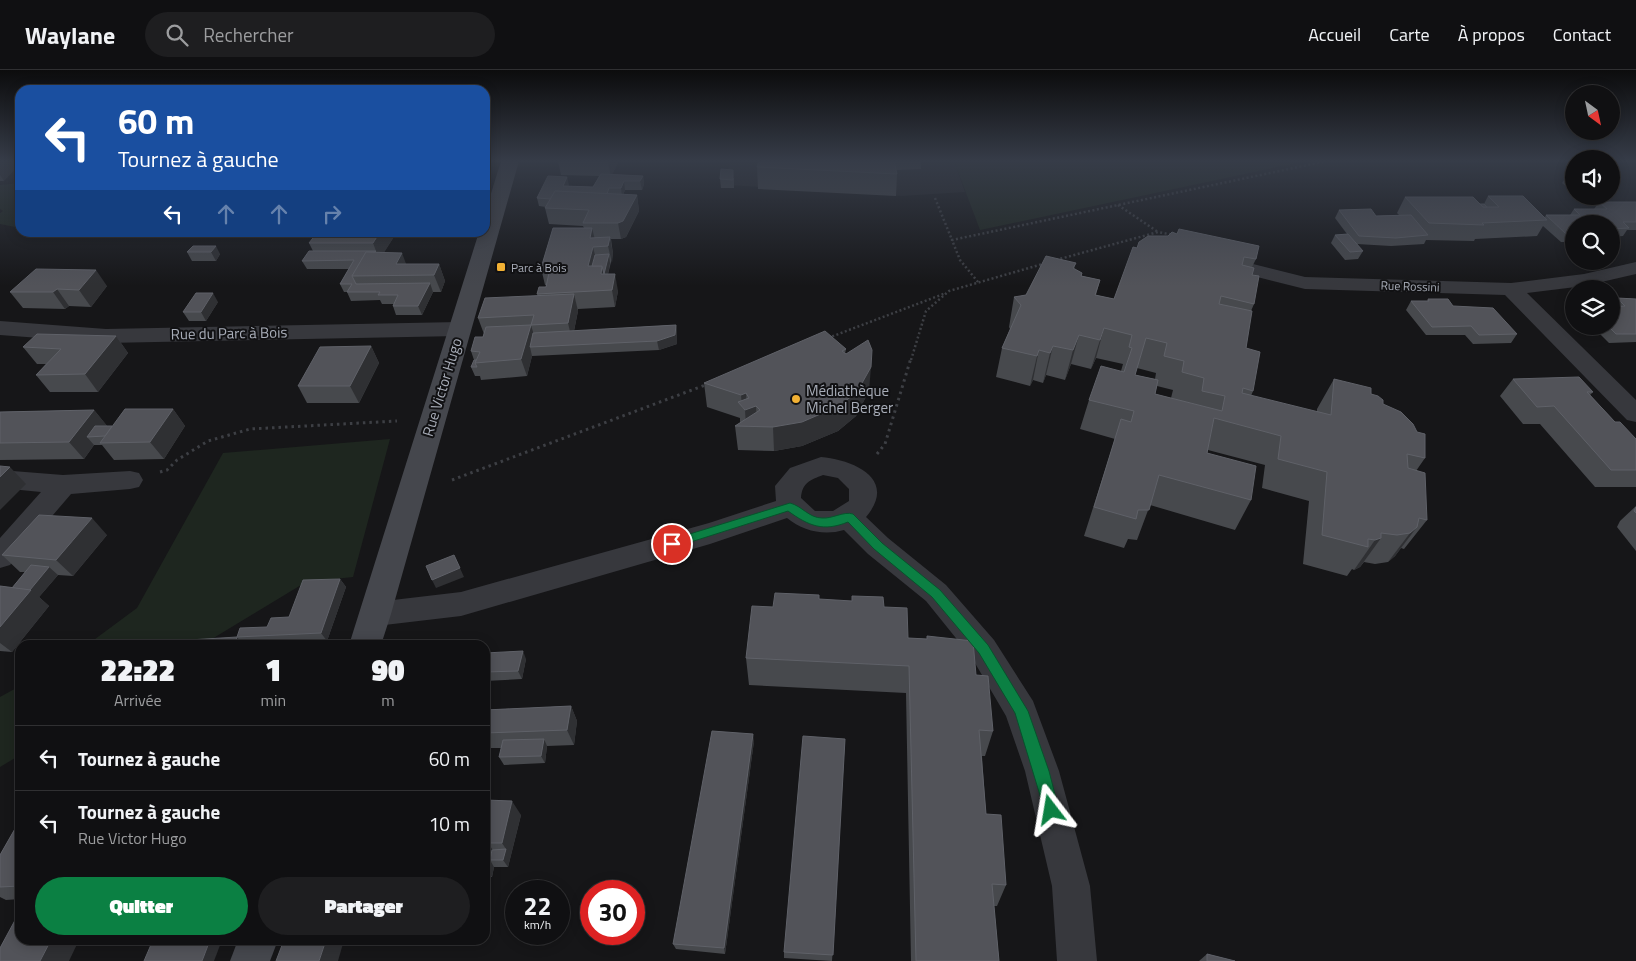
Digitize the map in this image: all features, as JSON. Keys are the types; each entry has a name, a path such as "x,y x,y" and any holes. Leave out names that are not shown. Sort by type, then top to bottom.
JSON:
{"street":[{"name":"Rue Victor Hugo","path":"490,227 497,203"},
{"name":"Rue Victor Hugo","path":"367,640 487,237"},
{"name":"Rue Rossini","path":"1195,255 1305,283 1511,289 1584,280 1636,268"},
{"path":"1511,289 1636,414"},
{"name":"Rue du Parc à Bois","path":"0,328 106,336 459,330"},
{"path":"821,466 835,467 848,471 857,478 863,487 864,497 860,507 849,517 837,522 821,523 808,520 790,507 787,498 787,488 794,477 807,469 821,466"},
{"path":"0,479 63,485 130,480"},
{"path":"0,557 63,485"},
{"path":"376,614 461,604 710,533 790,507"},
{"path":"849,517 878,546 936,593 983,649 1021,711 1042,771 1071,886 1077,961"},
{"path":"250,961 256,945"}],"path":[{"path":"937,203 960,260 978,282"},
{"path":"952,240 1129,203"},
{"path":"1118,205 1158,232 1177,236"},
{"path":"819,342 949,291 1158,232"},
{"path":"857,478 885,444 926,311 949,291"},
{"path":"409,496 717,381"},
{"path":"130,480 167,470 177,460 208,441 250,429 432,419"}],"shaded area":[{"path":"0,203 15,203 15,227 0,224 0,213 3,211 0,209"},
{"path":"970,203 1110,203 980,230"},
{"path":"390,439 353,577 306,582 210,640 94,640 137,608 223,453"},
{"path":"15,689 15,758 0,767 0,697"}],"building":[{"path":"548,203 633,203 623,221 618,223 583,223 589,210 545,208"},
{"path":"1410,203 1479,203 1483,207 1499,207 1495,203 1530,203 1547,220 1482,223 1484,225 1429,223"},
{"path":"1636,203 1636,222 1623,222 1629,228 1620,228 1620,215 1580,215 1574,209 1607,209 1602,205"},
{"path":"1371,209 1376,216 1411,215 1428,235 1396,238 1359,236 1339,210"},
{"path":"1546,215 1565,215 1565,233"},
{"path":"553,228 592,228 590,238 610,237 608,246 593,247 588,266 602,266 601,274 615,274 612,290 537,294 539,287 546,287 550,268 541,268"},
{"path":"1179,229 1259,246 1256,259 1244,257 1242,265 1254,268 1252,275 1259,276 1254,304 1221,296 1219,304 1252,311 1246,348 1260,352 1253,391 1243,388 1242,393 1331,415 1334,379 1371,388 1371,394 1383,400 1383,404 1401,412 1413,424 1417,432 1425,434 1425,458 1407,454 1408,468 1425,473 1427,520 1419,518 1417,527 1410,533 1397,535 1381,533 1381,538 1375,540 1368,539 1368,547 1322,535 1327,472 1278,459 1281,436 1214,418 1207,453 1256,466 1251,500 1159,475 1149,510 1138,510 1136,519 1094,507 1121,419 1131,422 1134,411 1089,400 1101,366 1124,372 1132,348 1129,347 1132,335 1104,328 1100,340 1079,335 1073,350 1053,346 1050,353 1039,350 1037,356 1002,348 1021,305 1014,297 1026,295 1046,256 1076,263 1073,268 1082,273 1081,276 1100,280 1095,295 1114,299 1133,247 1137,248 1139,242 1148,236 1168,236 1172,232 1177,234","holes":["1146,338 1167,343 1164,356 1184,361 1182,372 1204,378 1202,391 1225,396 1222,411 1155,394 1158,380 1135,375"]},
{"path":"1348,234 1363,251 1350,252 1335,235"},
{"path":"314,237 377,237 373,243 309,243"},
{"path":"193,246 216,246 211,252 187,252"},
{"path":"309,251 376,251 366,252 352,276 356,284 430,283 418,306 393,306 398,295 378,295 380,292 347,292 352,284 340,284 354,260 302,261"},
{"path":"366,252 402,253 396,264 439,264 434,275 352,276"},
{"path":"609,254 604,274 602,266 592,266 595,255"},
{"path":"36,269 96,270 79,290 57,289 53,292 10,292"},
{"path":"196,293 213,293 201,312 183,312"},
{"path":"574,294 568,323 531,325 534,315 478,318 485,298"},
{"path":"1620,298 1636,299 1636,334 1620,334 1620,306 1625,306 1620,301"},
{"path":"1428,299 1448,299 1453,306 1493,308 1517,334 1479,335 1471,326 1432,327 1411,301 1429,301"},
{"path":"531,325 521,359 475,363 480,352 471,351 475,337 483,337 486,327"},
{"path":"676,325 675,335 657,341 530,347 533,333"},
{"path":"825,331 846,349 842,351 846,354 868,340 872,350 871,367 857,392 839,406 802,422 773,427 735,426 760,410 756,406 745,410 738,402 749,398 746,393 741,395 704,383"},
{"path":"37,334 116,336 85,374 36,375 61,349 23,347"},
{"path":"371,346 350,386 298,386 320,347"},
{"path":"474,360 476,360 477,367 471,367"},
{"path":"1579,377 1593,392 1587,392 1615,422 1620,422 1636,439 1636,470 1611,470 1554,406 1537,407 1513,379"},
{"path":"125,409 173,409 150,442 100,443"},
{"path":"94,410 69,442 0,443 0,412"},
{"path":"95,426 112,426 105,436 87,437"},
{"path":"0,466 10,467 0,477"},
{"path":"39,515 92,518 56,560 2,555"},
{"path":"454,555 460,568 432,580 426,566"},
{"path":"31,565 49,567 30,590 12,588"},
{"path":"340,579 321,633 237,637 240,628 267,627 271,618 289,617 303,580"},
{"path":"0,586 31,590 0,627"},
{"path":"775,593 819,595 819,599 852,601 852,596 883,597 884,607 907,608 908,638 927,639 927,636 973,641 976,675 988,676 993,731 979,730 986,814 1001,815 1006,885 992,884 999,961 916,961 909,666 746,658 752,606 773,607"},
{"path":"237,637 236,640 189,640"},
{"path":"523,651 518,671 490,672 490,653"},
{"path":"571,706 567,730 490,733 490,710"},
{"path":"712,731 753,734 724,948 673,944"},
{"path":"803,736 845,739 833,955 784,952"},
{"path":"544,739 541,756 499,757 503,740"},
{"path":"490,800 512,801 502,843 490,843"},
{"path":"15,829 15,886 0,887 0,855"},
{"path":"506,849 503,860 490,860 492,850"},
{"path":"15,920 15,945 48,945 40,961 0,961 0,948"},
{"path":"151,945 208,945 202,961 144,961"},
{"path":"282,945 324,945 319,961 276,961"},
{"path":"1207,954 1235,961 1207,961"}],"place":[{"name":"Parc à Bois","path":"501,267"},
{"name":"Médiathèque Michel Berger","path":"796,399"}],"route":[{"path":"672,544 790,507 808,520 821,523 837,522 849,517 878,546 936,593 983,649 1021,711 1042,771 1051,810"}]}
